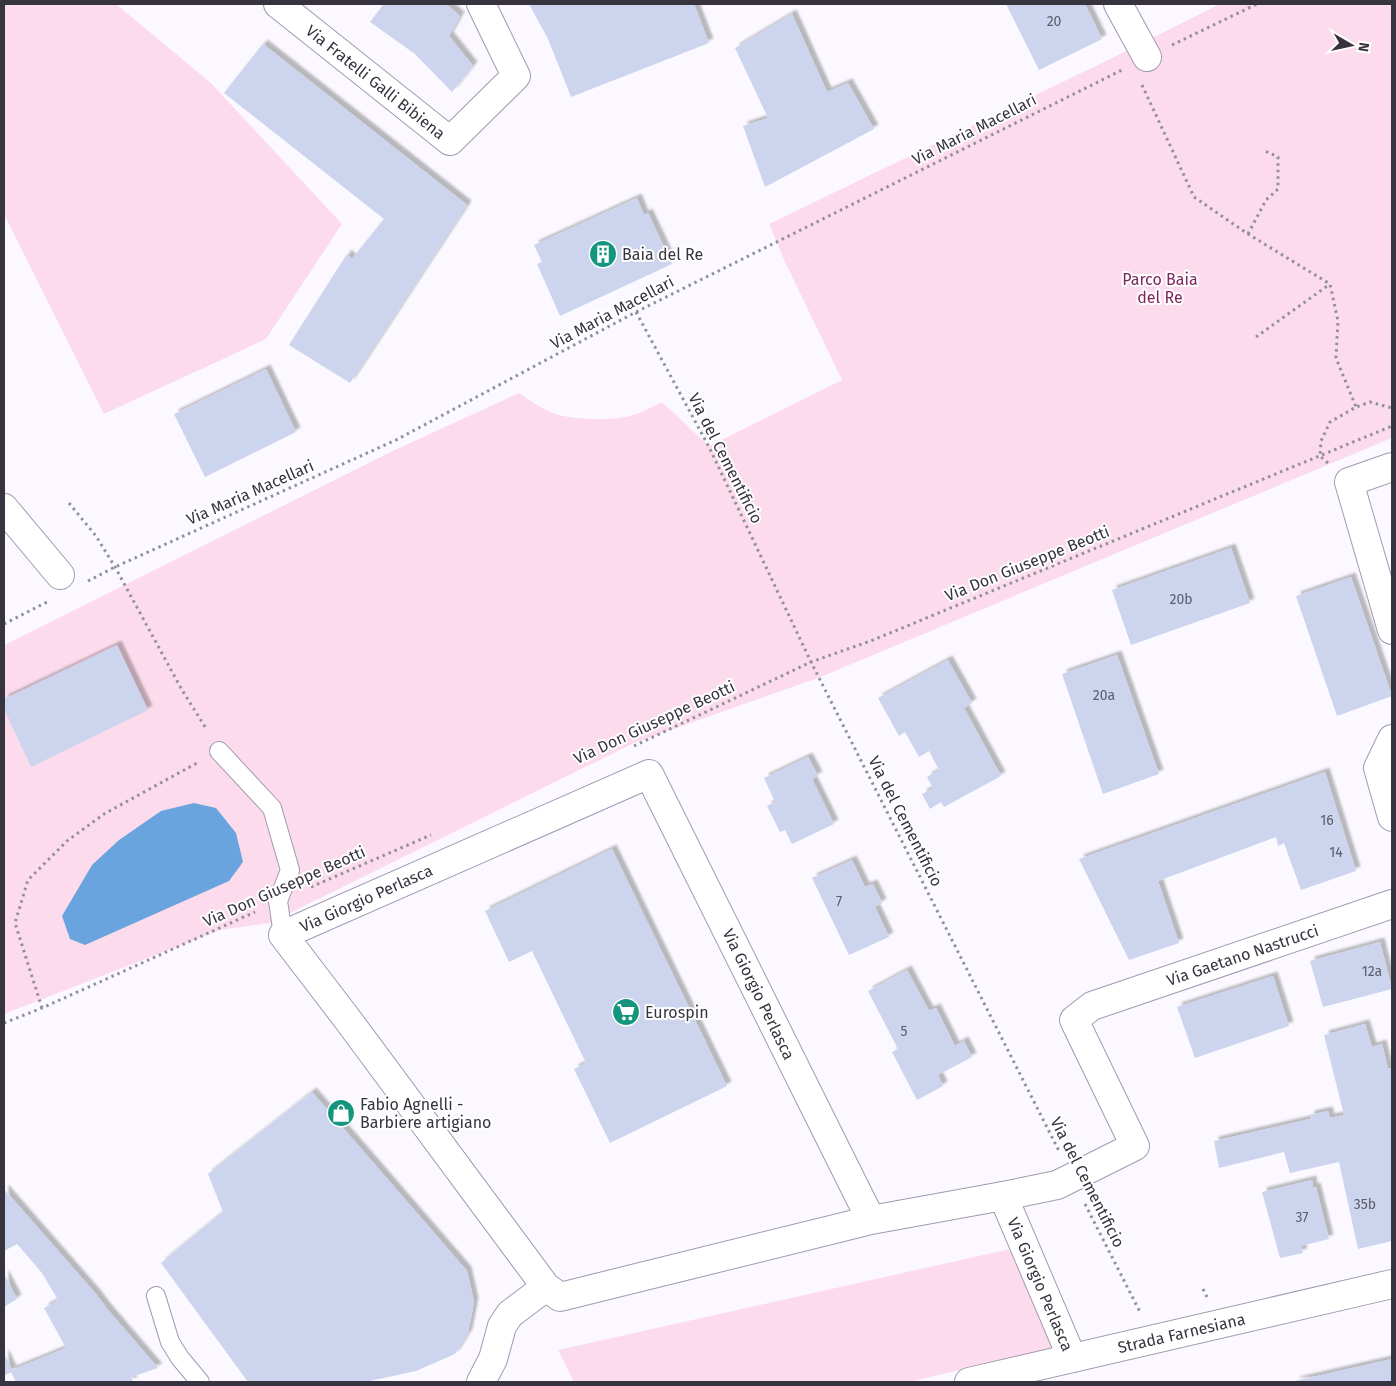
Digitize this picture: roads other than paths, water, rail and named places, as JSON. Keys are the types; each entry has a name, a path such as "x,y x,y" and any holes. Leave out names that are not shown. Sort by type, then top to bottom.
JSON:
{"street":[{"name":"Via Fratelli Galli Bibiena","path":"278,4 450,141 516,76 481,4"},
{"path":"1118,4 1139,61"},
{"path":"1392,467 1349,482 1392,630"},
{"path":"4,508 66,586"},
{"path":"1392,739 1378,768 1392,817"},
{"name":"Via Giorgio Perlasca","path":"546,1287 283,935 649,774 871,1220"},
{"name":"Via Gaetano Nastrucci","path":"1003,1196 1057,1185 1135,1146 1074,1020 1092,1006 1392,904"},
{"path":"481,1382 493,1359 502,1326 510,1314 546,1287 560,1297 871,1220 1003,1196"},
{"name":"Via Giorgio Perlasca","path":"1003,1196 1072,1358"},
{"name":"Strada Farnesiana","path":"969,1382 1392,1284"}],"lane":[{"path":"219,751 272,808 290,870 278,902 283,935"},
{"path":"156,1296 170,1342 180,1358 200,1382"}],"water":[{"path":"194,803 216,808 236,833 243,862 229,881 85,945 70,939 62,916 92,865 119,840 161,811"}],"place":[{"name":"Baia del Re","path":"603,254"},
{"name":"Eurospin","path":"626,1012"},
{"name":"Fabio Agnelli - Barbiere artigiano","path":"341,1113"}],"park label":[{"name":"Parco Baia del Re","path":"1160,288"}]}
